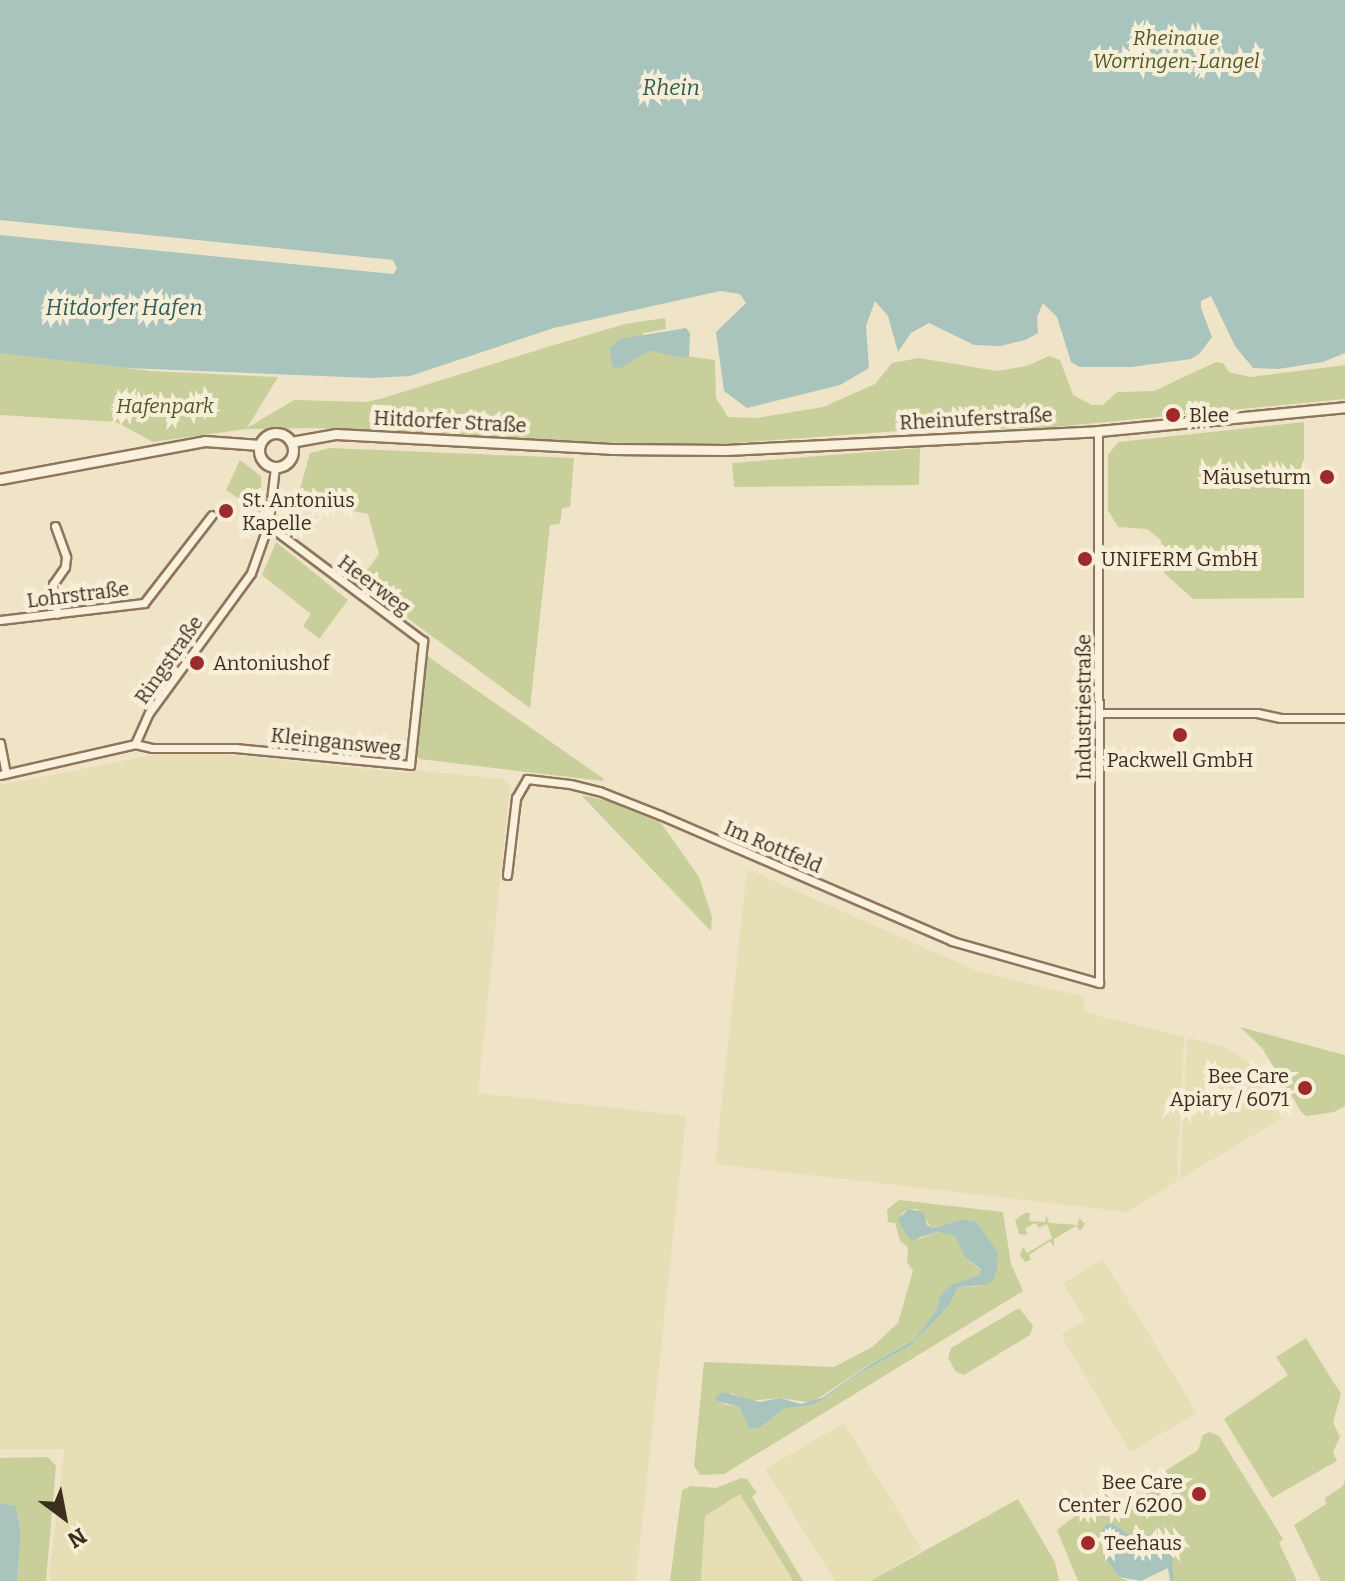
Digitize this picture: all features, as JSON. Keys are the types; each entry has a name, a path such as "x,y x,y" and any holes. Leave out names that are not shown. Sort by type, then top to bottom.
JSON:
{"street":[{"name":"Rheinuferstraße","path":"608,449 726,450 1098,431 1345,407"},
{"name":"Industriestraße","path":"1098,431 1099,983"},
{"path":"0,479 205,441 260,445 273,433 280,433 291,442 292,457 285,465 275,467 260,458 260,445"},
{"name":"Hitdorfer Straße","path":"291,442 336,434 608,449"},
{"name":"Ringstraße","path":"135,744 149,713 251,573 268,525 275,467"},
{"name":"Lohrstraße","path":"0,620 144,603 212,515"},
{"name":"Heerweg","path":"268,525 423,641"},
{"path":"55,526 66,557 65,567 53,584 57,614"},
{"name":"Kleingansweg","path":"135,744 152,748 235,748 410,765 423,641"},
{"path":"1100,713 1257,713 1280,718 1345,718"},
{"path":"0,743 3,774 135,744"},
{"name":"Im Rottfeld","path":"507,875 516,798 527,779 570,784 599,791 660,815 952,941 1099,983"}],"shaded area":[{"path":"158,754 222,754 406,773 414,770 504,779 510,786 478,1093 686,1116 636,1581 52,1581 49,1577 64,1449 0,1449 0,785"},
{"path":"747,869 977,971 1085,997 1083,1012 1184,1037 1177,1181 1127,1212 715,1164"},
{"path":"1187,1037 1227,1048 1246,1060 1282,1118 1180,1179"},
{"path":"1103,1259 1197,1413 1130,1452 1061,1335 1085,1320 1063,1283"},
{"path":"844,1423 922,1550 870,1581 835,1581 765,1469"},
{"path":"740,1494 793,1581 701,1581 705,1516"}],"green space":[{"name":"Hafenpark","path":"665,318 666,329 644,333 621,368 650,351 715,360 716,398 728,417 756,418 823,407 875,384 892,363 919,358 997,371 1027,366 1049,356 1060,360 1073,395 1092,405 1103,405 1117,392 1154,391 1216,362 1223,363 1229,372 1250,377 1345,365 1345,399 1045,428 900,431 720,444 551,442 316,428 246,429 153,442 116,422 0,415 0,352 150,371 278,377 247,428 294,400 367,402 625,324"},
{"path":"1304,422 1304,598 1193,599 1164,573 1161,540 1147,529 1118,527 1108,510 1108,455 1118,442"},
{"path":"330,448 574,458 570,507 562,508 560,524 550,525 530,708 358,582 379,554 368,514 297,500 310,453"},
{"path":"920,448 919,485 734,487 732,463"},
{"path":"240,460 261,476 262,514 226,490"},
{"path":"276,542 348,600 319,639 303,626 311,614 262,575"},
{"path":"426,655 604,779 420,759 416,756"},
{"path":"581,795 608,801 661,823 699,877 712,917 711,931"},
{"path":"1240,1027 1345,1055 1345,1106 1334,1112 1307,1116 1302,1113 1262,1048"},
{"path":"899,1200 1003,1212 1011,1264 1023,1291 724,1474 700,1475 694,1466 704,1362 834,1367 872,1347 898,1323 913,1271 907,1262 908,1247 900,1241 895,1223 888,1222 887,1210","holes":["908,1209 917,1209 932,1228 963,1219 977,1222 998,1252 996,1275 980,1286 958,1287 949,1306 911,1345 857,1375 822,1400 812,1405 783,1409 760,1428 749,1429 739,1407 723,1404 731,1393 749,1401 780,1398 812,1403 868,1365 914,1340 936,1311 940,1295 953,1284 979,1275 981,1270 969,1260 955,1236 937,1232 919,1239 901,1214"]},
{"path":"1030,1213 1029,1221 1045,1222 1046,1215 1049,1223 1078,1225 1079,1218 1085,1224 1080,1231 1076,1226 1054,1239 1054,1247 1050,1241 1029,1255 1031,1260 1025,1262 1020,1255 1023,1247 1027,1253 1052,1238 1047,1224 1039,1228 1035,1223 1025,1229 1028,1235 1019,1234 1015,1220"},
{"path":"1019,1308 1033,1326 1030,1335 964,1375 956,1372 948,1358 951,1348"},
{"path":"1306,1338 1341,1394 1333,1422 1340,1437 1333,1452 1337,1461 1272,1498 1224,1419 1288,1375 1276,1357"},
{"path":"1209,1432 1219,1436 1283,1539 1279,1543 1297,1581 1174,1581 1166,1539 1155,1534 1131,1535 1112,1523 1100,1535 1104,1553 1119,1577 1128,1581 1078,1581 1057,1530 1106,1492 1118,1512 1146,1495 1153,1479 1198,1450 1203,1435"},
{"path":"48,1457 56,1466 46,1581 17,1581 21,1533 16,1506 0,1503 0,1458"},
{"path":"741,1478 747,1479 757,1493 752,1497 803,1581 793,1581 740,1494 705,1516 701,1581 670,1581 682,1490 691,1486 716,1488"},
{"path":"1345,1480 1345,1581 1321,1581 1294,1525 1326,1504 1325,1498 1343,1486"},
{"path":"1018,1499 1055,1562 1059,1581 870,1581"}],"water":[{"path":"0,0 1345,0 1345,353 1323,362 1278,369 1253,368 1235,346 1211,296 1201,301 1201,308 1212,337 1191,359 1131,367 1080,367 1071,362 1057,317 1043,303 1037,317 1038,333 1025,340 1000,346 974,345 929,323 911,333 898,352 888,316 875,301 866,326 869,368 840,385 747,408 724,391 716,332 746,303 740,294 720,291 554,328 410,376 371,378 127,368 0,353 0,235 393,274 397,269 393,260 0,220"},
{"path":"686,328 690,333 689,356 684,358 650,351 621,368 613,367 609,348 620,339"},
{"path":"908,1209 923,1212 927,1225 933,1228 963,1219 977,1222 998,1252 993,1281 984,1285 958,1287 949,1306 911,1345 857,1375 822,1400 812,1405 783,1409 760,1428 749,1429 739,1407 717,1401 715,1397 723,1392 760,1402 780,1398 801,1404 822,1398 869,1365 914,1340 936,1311 940,1295 953,1284 979,1275 981,1269 965,1257 955,1236 937,1232 912,1240 898,1220"},
{"path":"0,1503 16,1506 21,1533 17,1581 0,1581"},
{"path":"1112,1523 1131,1535 1155,1534 1170,1543 1175,1554 1172,1564 1174,1581 1170,1581 1168,1568 1141,1581 1119,1577 1107,1560 1100,1534 1106,1524"}],"place":[{"name":"Blee","path":"1173,415"},
{"name":"Mäuseturm","path":"1327,477"},
{"name":"St. Antonius Kapelle","path":"226,511"},
{"name":"UNIFERM GmbH","path":"1085,559"},
{"name":"Antoniushof","path":"197,663"},
{"name":"Packwell GmbH","path":"1180,735"},
{"name":"Bee Care Apiary / 6071","path":"1305,1088"},
{"name":"Bee Care Center / 6200","path":"1199,1494"},
{"name":"Teehaus","path":"1088,1543"}],"park label":[{"name":"Rheinaue Worringen-Langel","path":"1176,50"}],"water label":[{"name":"Rhein","path":"671,88"},
{"name":"Hitdorfer Hafen","path":"124,308"}]}
